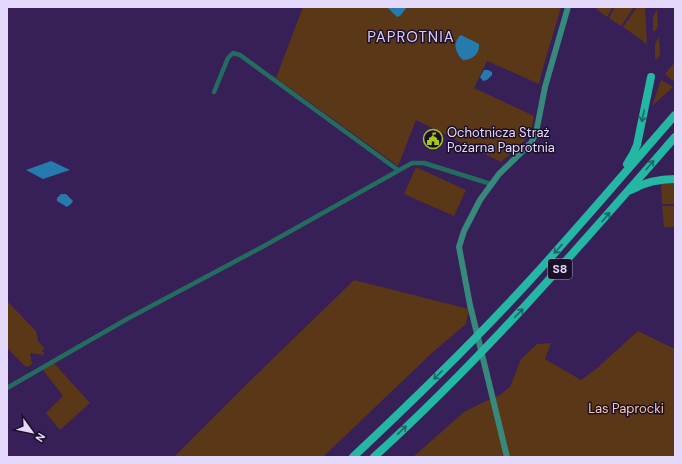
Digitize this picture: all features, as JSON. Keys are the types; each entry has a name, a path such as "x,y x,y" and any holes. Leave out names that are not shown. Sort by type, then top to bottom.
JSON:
{"highway":[{"path":"612,188 633,154 637,144 651,77"},
{"name":"S8","path":"353,457 487,326 543,266 675,115"},
{"name":"S8","path":"374,457 492,341 552,277 675,137"},
{"path":"626,194 642,184 663,179 675,179"}],"street":[{"path":"507,457 470,305 459,247 472,213 491,184 527,147 536,133 545,87 568,7"},
{"path":"214,92 228,58 232,53 240,55 398,170"},
{"path":"7,388 127,319 412,163 424,163 491,184"}],"green space":[{"path":"303,7 561,7 539,84 487,61 474,88 534,116 527,137 501,162 416,120 398,166 276,78"},
{"path":"598,7 613,7 607,17 596,9"},
{"path":"615,7 634,7 621,26 609,18"},
{"path":"637,7 645,7 647,44 623,27"},
{"path":"657,9 658,27 655,31 653,31 653,17"},
{"path":"659,36 660,55 657,59 655,59 655,45"},
{"path":"675,62 675,78 673,81 665,74"},
{"path":"661,80 673,87 652,106"},
{"path":"416,167 466,190 454,216 404,194"},
{"path":"675,183 675,204 662,204 661,184"},
{"path":"662,206 675,206 675,227 664,227"},
{"path":"354,280 469,309 466,324 433,352 323,457 174,457 252,379"},
{"path":"7,301 36,331 38,341 45,349 41,351 44,352 44,355 30,353 32,364 28,367 25,366 7,348"},
{"name":"Las Paprocki","path":"638,331 675,349 675,457 413,457 464,412 500,395 510,387 521,359 537,344 551,343 545,359 581,380 596,369"},
{"path":"54,363 90,403 60,430 46,413 63,396 43,370"}],"water":[{"path":"387,7 407,7 400,16 397,17"},
{"path":"461,35 479,44 477,53 472,58 463,60 456,51 456,41"},
{"path":"484,70 492,72 492,75 487,80 483,81 480,77"},
{"path":"51,161 70,170 43,179 26,170"},
{"path":"61,194 66,194 73,201 67,207 57,201 57,198"}],"place":[{"name":"Ochotnicza Straż Pożarna Paprotnia","path":"433,139"}],"district":[{"name":"PAPROTNIA","path":"411,37"}]}
